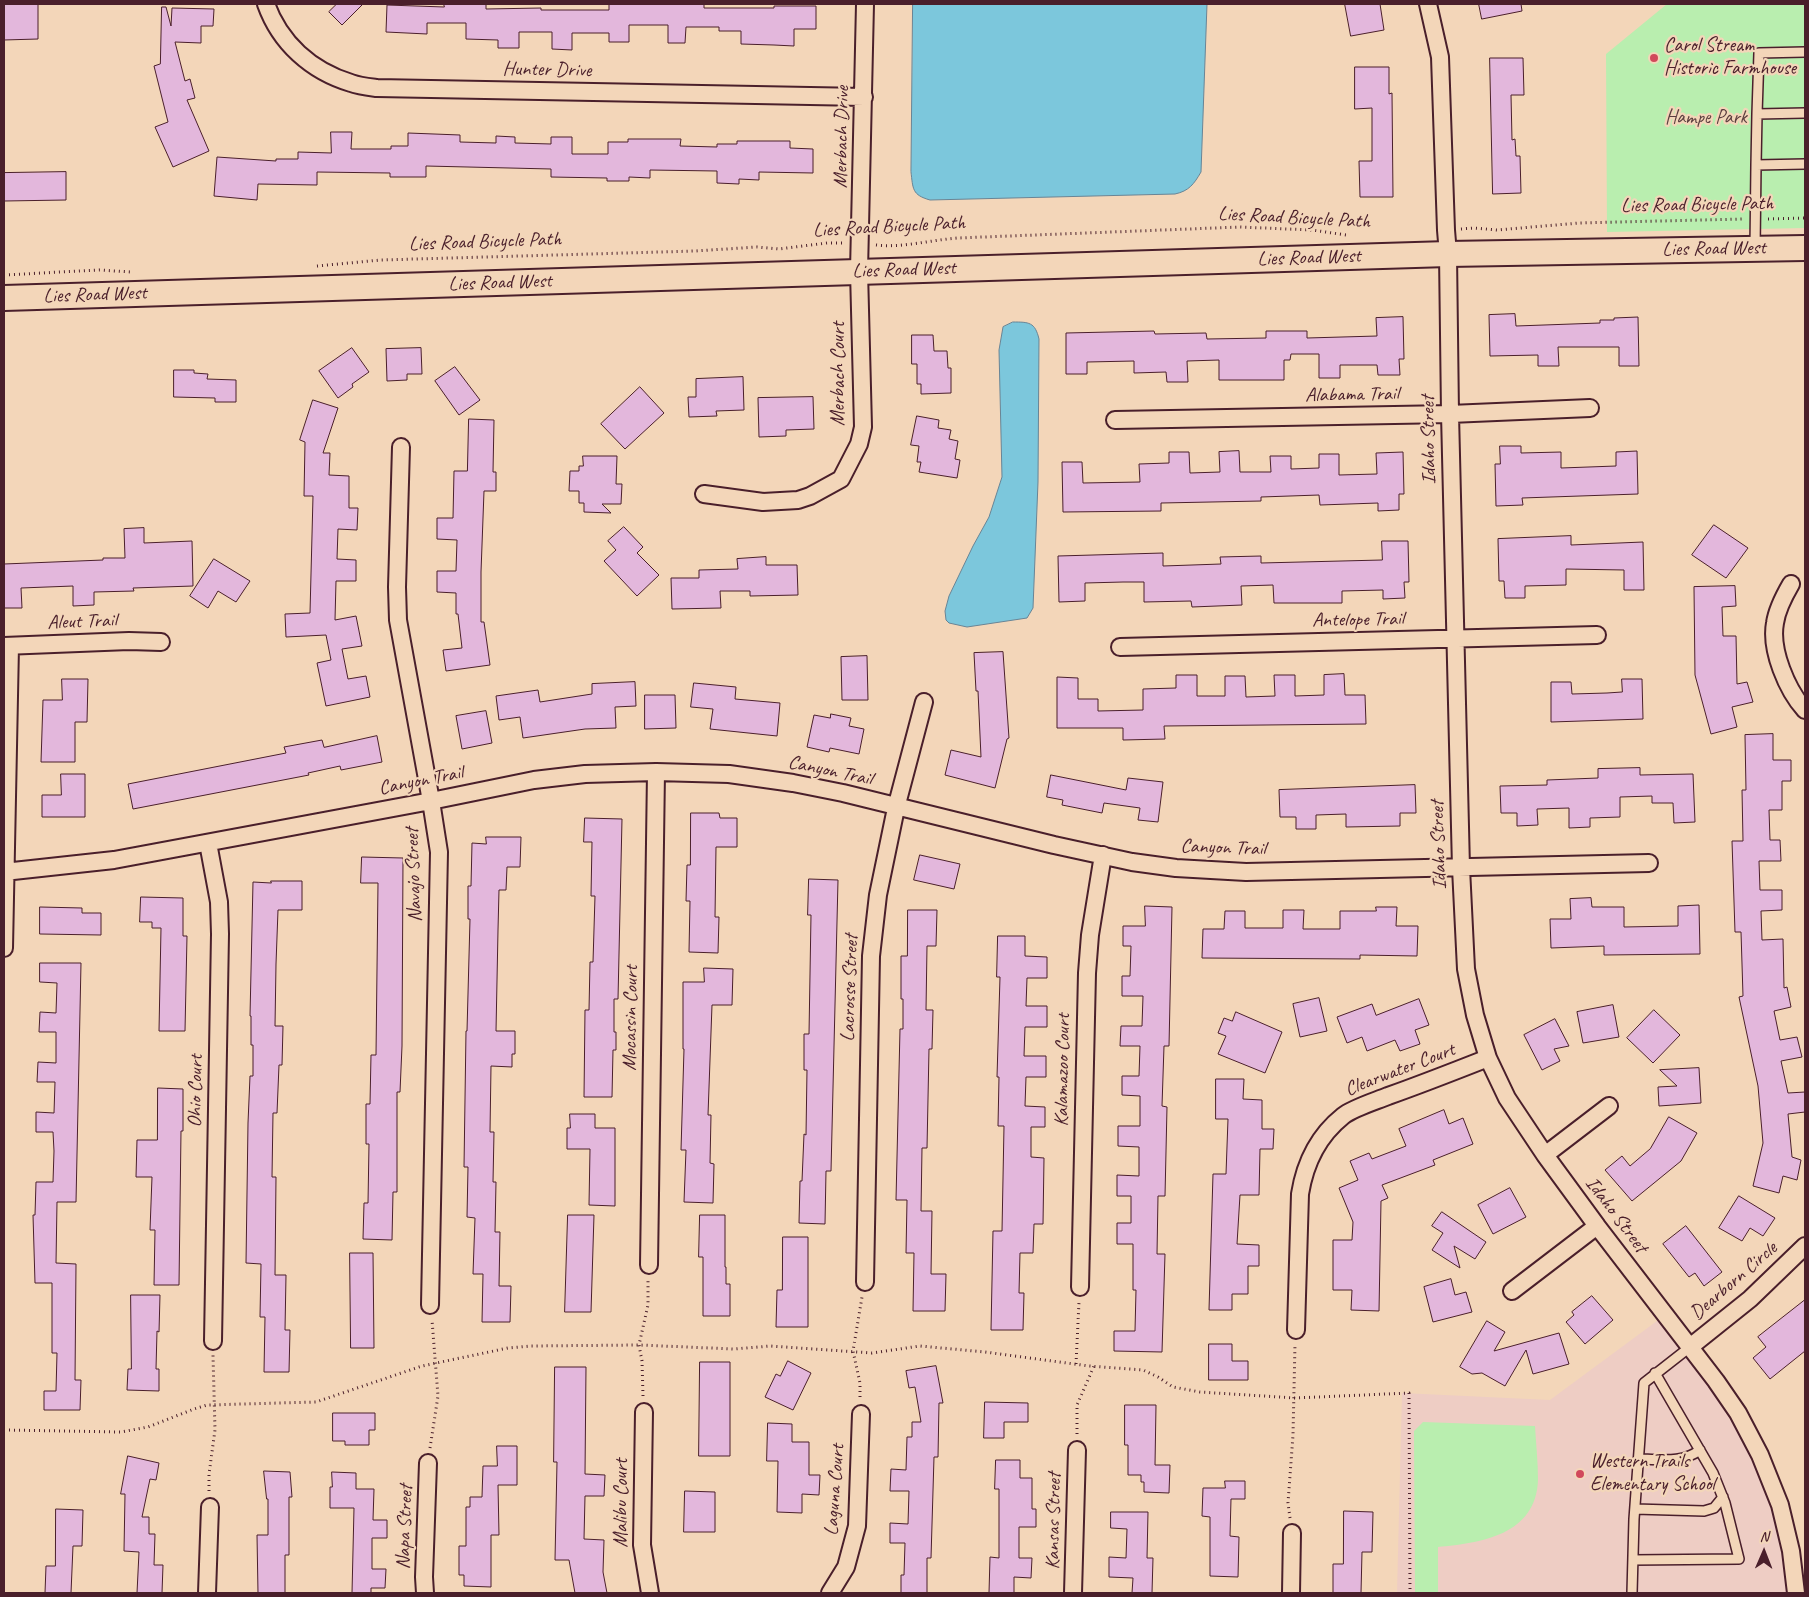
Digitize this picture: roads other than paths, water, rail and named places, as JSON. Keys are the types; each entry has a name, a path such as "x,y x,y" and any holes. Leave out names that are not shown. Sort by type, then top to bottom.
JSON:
{"street":[{"name":"Hunter Drive","path":"266,4 282,34 297,54 329,75 352,84 377,88 864,96"},
{"name":"Merbach Drive","path":"859,271 865,4"},
{"name":"Idaho Street","path":"1428,4 1440,57 1448,254 1461,868 1466,969 1475,1015 1488,1058 1507,1098 1545,1155 1690,1347 1738,1414 1760,1454 1780,1505 1791,1551 1796,1593"},
{"name":"Lies Road West","path":"4,298 1448,254 1805,248"},
{"name":"Merbach Court","path":"704,494 763,502 798,500 810,496 841,479 859,444 863,426 859,271"},
{"name":"Alabama Trail","path":"1115,420 1450,414 1590,408"},
{"name":"Navajo Street","path":"401,447 397,587 398,620 439,852 430,1305"},
{"path":"1791,584 1779,607 1774,625 1775,645 1788,684 1805,710"},
{"name":"Antelope Trail","path":"1120,647 1598,635"},
{"name":"Aleut Trail","path":"7,646 129,641 161,642"},
{"path":"4,948 7,646"},
{"name":"Lacrosse Street","path":"865,1282 871,956 878,895 896,808 924,702"},
{"name":"Canyon Trail","path":"5,872 114,860 542,779 604,773 656,772 729,774 843,793 896,808 1103,855 1176,868 1246,872 1649,863"},
{"name":"Mocassin Court","path":"649,1265 656,772"},
{"name":"Ohio Court","path":"208,843 218,902 220,934 213,1341"},
{"name":"Kalamazoo Court","path":"1080,1287 1087,973 1090,934 1103,855"},
{"name":"Clearwater Court","path":"1296,1330 1300,1194 1303,1176 1314,1149 1344,1115 1488,1058"},
{"path":"1545,1155 1609,1106"},
{"path":"1512,1291 1597,1226"},
{"name":"Dearborn Circle","path":"1690,1347 1750,1300 1805,1246"},
{"name":"Malibu Court","path":"644,1412 642,1545 650,1593"},
{"name":"Laguna Court","path":"830,1593 846,1567 858,1526 861,1414"},
{"name":"Kansas Street","path":"1073,1593 1077,1450"},
{"name":"Napa Street","path":"425,1593 428,1463"},
{"path":"207,1593 210,1507"},
{"path":"1290,1593 1292,1534"}],"lane":[{"path":"1755,249 1759,53 1805,52"},
{"path":"1757,114 1805,112"},
{"path":"1756,165 1805,164"},
{"path":"1632,1593 1635,1509 1644,1383 1690,1347"},
{"path":"1633,1560 1739,1559 1723,1497 1712,1472 1655,1373"},
{"path":"1638,1459 1683,1459 1691,1457 1700,1450"},
{"path":"1635,1509 1704,1511 1714,1508 1723,1497"}],"water":[{"path":"913,4 1207,4 1201,172 1191,186 1175,194 930,200 920,196 914,190 911,172"},
{"path":"1013,322 1030,324 1036,329 1039,339 1038,482 1033,608 1027,618 967,627 949,623 946,620 945,611 949,596 989,517 1002,477 999,350 1003,327"}],"place":[{"name":"Carol Stream Historic Farmhouse","path":"1654,58"},
{"name":"Western Trails Elementary School","path":"1580,1474"}],"park label":[{"name":"Hampe Park","path":"1706,118"}]}
